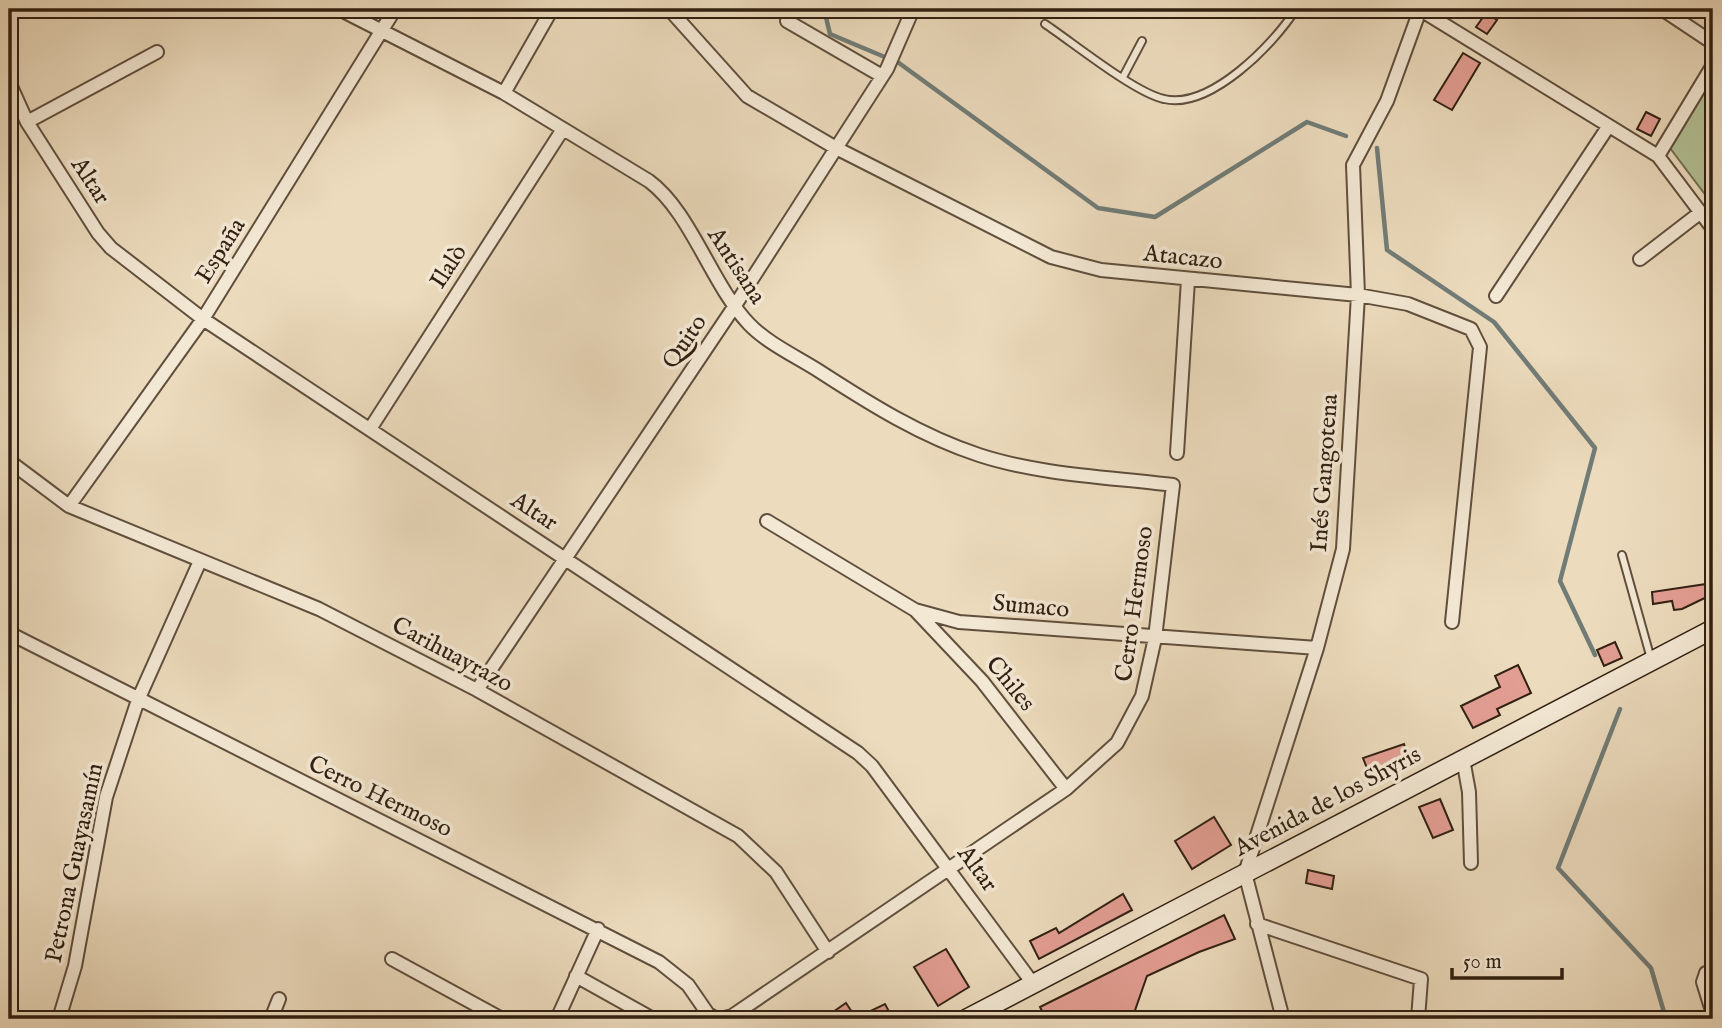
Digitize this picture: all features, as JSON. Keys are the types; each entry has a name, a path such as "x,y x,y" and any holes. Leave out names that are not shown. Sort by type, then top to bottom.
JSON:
{"main road":[{"name":"Avenida de los Shyris","path":"966,1019 1713,629"}],"street":[{"name":"Antisana","path":"338,9 505,93 660,189 734,307 762,334 872,406 924,433 980,455 1031,468 1172,485"},
{"name":"España","path":"69,506 203,319 395,9"},
{"path":"505,93 552,9"},
{"name":"Atacazo","path":"669,9 747,96 836,148 1051,257 1101,270 1358,295 1408,304 1471,329 1480,347 1452,622"},
{"name":"Quito","path":"477,690 734,307 836,148 884,73 913,9"},
{"path":"1420,9 1658,156 1713,229"},
{"name":"Inés Gangotena","path":"1245,873 1317,648 1343,549 1358,295 1353,165 1387,101 1420,9"},
{"path":"1662,9 1713,43"},
{"path":"787,21 884,73"},
{"path":"27,122 157,52"},
{"path":"1658,156 1713,65"},
{"name":"Altar","path":"9,82 27,122 111,248 203,319 567,558 872,766 950,867 1034,985"},
{"path":"1496,296 1608,127"},
{"name":"Ilalò","path":"370,429 563,128"},
{"path":"1640,259 1702,212"},
{"path":"1177,453 1188,280"},
{"name":"Carihuayrazo","path":"9,461 69,506 319,609 477,690 738,836 776,872 828,952"},
{"name":"Cerro Hermoso","path":"9,633 659,962 688,985 708,1014 719,1019 732,1016 1066,789 1117,743 1142,696 1156,638 1172,485"},
{"name":"Sumaco","path":"767,521 915,610 959,622 1317,648"},
{"name":"Petrona Guayasamín","path":"59,1019 75,966 106,797 138,700 200,561"},
{"name":"Chiles","path":"915,610 982,681 1066,789"},
{"path":"1463,759 1469,792 1471,863"},
{"path":"1245,873 1283,1019"},
{"path":"1257,924 1420,979 1423,982 1418,1019"},
{"path":"557,1019 598,929"},
{"path":"392,959 502,1019"},
{"path":"1713,971 1706,974 1703,982 1713,1014"},
{"path":"576,976 653,1019"},
{"path":"271,1019 279,999"}],"lane":[{"path":"1045,24 1123,78 1162,99 1180,101 1211,89 1253,60 1268,46 1296,9"},
{"path":"1123,78 1142,41"},
{"path":"1622,555 1651,661"}],"green space":[{"path":"1713,78 1713,205 1670,148"}],"building":[{"path":"1486,13 1497,20 1487,34 1476,27"},
{"path":"1463,53 1480,63 1452,110 1434,100"},
{"path":"1646,112 1660,119 1651,136 1637,129"},
{"path":"1713,583 1713,594 1682,609 1674,610 1672,601 1653,604 1652,592"},
{"path":"1615,642 1622,658 1604,666 1597,650"},
{"path":"1518,665 1531,693 1497,709 1500,715 1473,728 1461,706 1500,687 1495,676"},
{"path":"1404,744 1410,763 1370,776 1363,758"},
{"path":"1440,799 1453,830 1433,838 1419,807"},
{"path":"1214,817 1231,845 1192,869 1175,841"},
{"path":"1308,870 1334,876 1332,889 1306,883"},
{"path":"1123,894 1132,910 1039,959 1030,941 1056,928 1059,933"},
{"path":"1224,915 1235,939 1147,976 1132,1019 1046,1019 1040,1007"},
{"path":"946,949 969,987 938,1006 914,967"},
{"path":"846,1003 856,1018 885,1004 893,1019 823,1019"}],"waterway":[{"path":"824,9 830,34 899,63 1098,208 1155,217 1307,122 1346,136"},
{"path":"1377,148 1387,250 1494,322 1595,448 1560,581 1595,655"},
{"path":"1620,709 1558,868 1651,968 1666,1019"}]}
